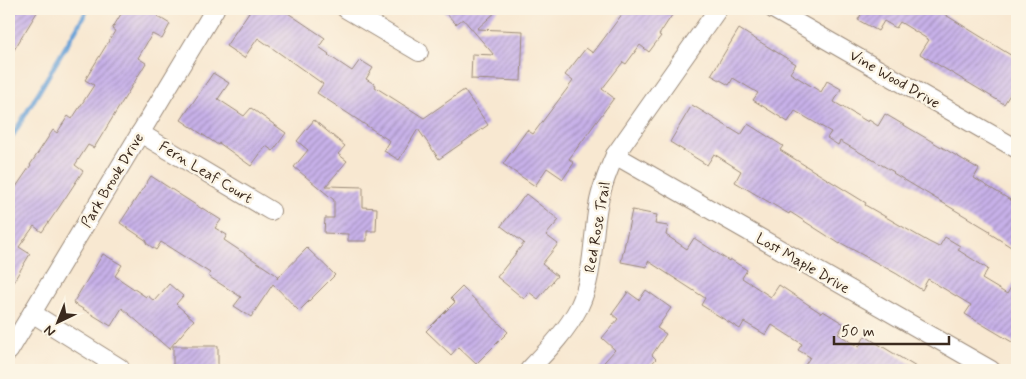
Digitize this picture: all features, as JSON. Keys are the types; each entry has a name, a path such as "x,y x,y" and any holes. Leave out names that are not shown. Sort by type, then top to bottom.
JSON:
{"street":[{"name":"Park Brook Drive","path":"9,351 215,9"},
{"path":"346,9 419,52"},
{"name":"Red Rose Trail","path":"529,370 557,341 579,307 586,289 598,205 605,179 615,155 718,9"},
{"name":"Vine Wood Drive","path":"773,9 1017,149"},
{"name":"Fern Leaf Court","path":"140,133 271,211"},
{"name":"Lost Maple Drive","path":"615,155 991,370"},
{"path":"32,313 120,368"}],"building":[{"path":"9,9 39,9 9,58"},
{"path":"124,9 162,9 157,16 170,24 162,39 152,34 138,58 146,63 94,148 88,145 75,165 83,171 60,206 42,232 34,226 19,247 30,254 9,289 9,197 53,130 57,133 68,116 72,119 94,85 85,80 115,31 112,29"},
{"path":"251,9 282,9 325,38 319,47 352,71 360,60 373,68 366,79 376,85 375,87 424,118 464,90 488,125 439,159 418,129 399,160 384,151 390,141 317,93 323,84 258,38 244,58 226,46"},
{"path":"442,9 499,9 477,29 523,31 521,81 471,79 472,54 494,55 463,19 456,24"},
{"path":"626,9 676,9 659,35 661,36 649,52 640,45 626,64 623,62 602,89 614,98 569,159 574,163 563,179 547,168 535,186 503,164 527,130 533,134 573,81 565,75 586,48 593,53"},
{"path":"864,9 936,9 1017,59 1017,97 1011,93 1004,104 920,54 929,40 900,22 896,28 884,21 878,31 858,20"},
{"path":"739,29 796,64 790,73 821,92 827,81 841,89 834,102 868,122 869,120 878,126 885,114 979,169 974,178 1017,204 1017,237 1011,247 989,233 990,231 894,172 840,141 838,145 827,138 831,132 795,111 788,122 753,100 758,93 733,78 729,85 711,75"},
{"path":"213,73 229,83 218,99 244,116 251,108 286,133 273,151 266,146 251,166 219,143 218,145 181,120"},
{"path":"692,105 741,135 748,124 783,146 780,150 866,203 865,205 929,242 939,247 945,237 960,246 958,250 988,269 982,279 1007,294 1017,277 1017,345 965,314 971,305 928,279 922,290 897,274 840,244 790,212 789,214 735,182 741,171 714,154 707,165 670,142"},
{"path":"314,120 345,146 338,154 347,161 326,186 363,187 363,207 377,208 376,231 367,231 367,241 348,241 348,234 324,233 325,218 334,218 334,200 294,167 308,150 297,141"},
{"path":"151,176 221,220 215,228 227,235 224,240 278,276 277,279 307,248 335,275 299,311 273,284 251,317 234,306 241,297 208,276 210,273 161,242 156,250 146,243 147,241 120,223"},
{"path":"526,194 559,220 546,235 558,244 542,264 557,276 538,299 529,292 524,299 497,277 524,243 501,226"},
{"path":"632,210 657,215 655,224 668,226 666,235 687,249 694,238 729,261 730,259 747,270 742,278 771,297 779,285 821,313 823,311 844,324 838,334 859,347 865,336 921,370 802,370 810,357 798,350 802,344 772,325 766,335 744,322 740,329 701,305 705,298 648,261 647,267 621,262"},
{"path":"103,254 122,265 115,276 146,297 147,295 154,301 169,284 183,296 176,304 194,320 169,349 122,308 111,326 73,303"},
{"path":"462,287 508,332 476,364 458,347 451,355 426,331 455,302 451,298"},
{"path":"646,290 671,308 657,328 666,334 652,355 656,359 646,370 597,370 615,350 602,338 618,319 612,314 628,292 639,300"},
{"path":"173,346 218,346 218,370 173,370"}],"waterway":[{"path":"9,142 88,9"}]}
